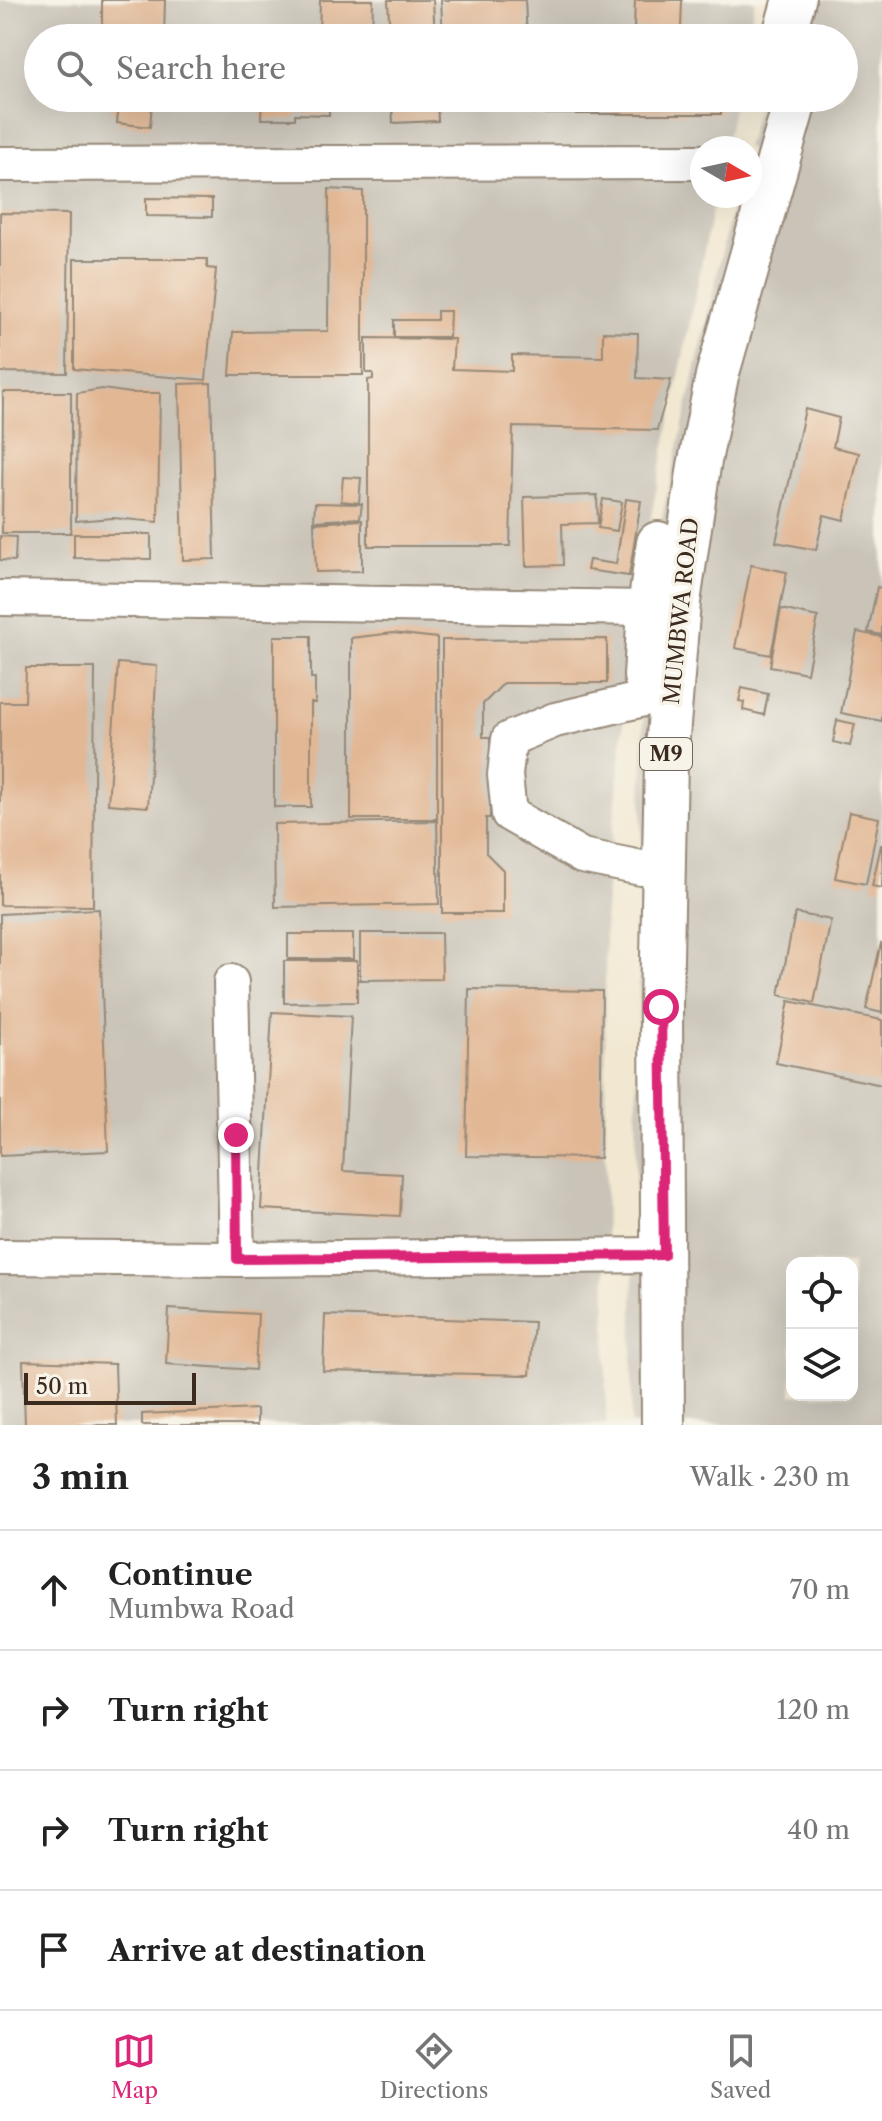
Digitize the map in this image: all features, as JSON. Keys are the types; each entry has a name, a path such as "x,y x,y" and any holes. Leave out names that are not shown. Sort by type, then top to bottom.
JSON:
{"main road":[{"path":"787,24 794,0"},
{"path":"816,24 822,0"},
{"name":"MUMBWA ROAD","path":"762,136 764,112"},
{"name":"MUMBWA ROAD","path":"762,156 788,112"},
{"name":"MUMBWA ROAD","path":"634,1425 650,1254 661,1007 652,761 644,699 649,608 669,470 690,372 736,208"},
{"name":"MUMBWA ROAD","path":"663,1425 650,1254 641,868 652,761 699,466 750,208"}],"street":[{"path":"0,164 690,162"},
{"path":"0,598 649,608"},
{"path":"641,868 582,856 509,814 505,775 509,739 555,720 644,699"},
{"path":"231,982 237,1259"},
{"path":"0,1257 237,1259 650,1254"}],"shaded area":[{"path":"0,0 755,0 751,24 24,24 24,112 732,112 727,136 690,136 690,208 713,208 638,581 605,909 606,1425 0,1425"},
{"path":"788,0 882,0 882,1425 631,1425 644,699 642,606 732,208 762,208 762,136 749,136 756,112 858,112 858,24 781,24"}],"building":[{"path":"102,0 165,0 164,24 102,24"},
{"path":"320,0 373,0 372,24 319,24"},
{"path":"388,0 433,0 434,24 389,24"},
{"path":"441,0 525,0 526,24 442,24"},
{"path":"635,0 682,0 681,24 634,24"},
{"path":"118,112 151,112 150,127 117,123"},
{"path":"261,112 329,112 329,115 295,114 295,119 261,119"},
{"path":"393,112 438,112 438,121 393,123"},
{"path":"534,112 721,112 721,114"},
{"path":"329,189 363,191 363,375 230,375 233,332 328,331"},
{"path":"146,198 212,199 212,217 146,216"},
{"path":"0,213 69,214 67,373 0,372"},
{"path":"74,259 207,259 207,268 216,269 206,380 74,369"},
{"path":"437,311 450,311 449,337 394,337 394,320 437,320"},
{"path":"603,332 638,333 637,378 671,380 657,430 513,427 510,546 368,546 368,380 373,379 373,373 366,373 366,338 454,339 452,369 512,371 512,355 603,357"},
{"path":"211,383 215,559 183,560 179,384"},
{"path":"102,389 160,393 158,522 113,518 76,521 77,393"},
{"path":"3,392 71,392 71,533 2,533"},
{"path":"805,409 839,418 833,447 859,453 844,520 824,515 816,550 776,542"},
{"path":"343,477 361,478 359,503 341,501"},
{"path":"597,495 598,523 562,524 563,565 526,566 524,497"},
{"path":"603,499 622,502 617,531 598,528"},
{"path":"626,499 641,501 629,576 587,570 589,560 616,564"},
{"path":"315,503 362,504 360,518 314,521"},
{"path":"362,520 362,571 316,572 314,523"},
{"path":"74,534 151,534 151,559 74,558"},
{"path":"0,536 16,537 15,561 0,560"},
{"path":"751,565 787,572 771,655 735,648"},
{"path":"877,587 882,588 882,635 868,632"},
{"path":"781,609 818,617 807,673 770,666"},
{"path":"857,632 882,637 882,721 841,713"},
{"path":"393,633 437,638 437,819 351,819 351,638"},
{"path":"274,636 311,636 311,678 315,678 315,703 311,703 311,807 274,807"},
{"path":"607,639 607,683 504,683 483,704 483,737 490,737 490,818 486,818 486,853 503,870 503,913 442,913 442,640"},
{"path":"118,663 157,666 148,807 108,804"},
{"path":"26,668 95,668 93,906 0,905 0,702 25,702"},
{"path":"742,688 768,694 764,715 743,710 744,702 739,701"},
{"path":"837,720 855,724 850,746 833,742"},
{"path":"849,812 879,818 866,884 835,878"},
{"path":"437,821 439,904 275,907 274,824"},
{"path":"882,845 882,888 872,886"},
{"path":"99,909 108,1151 0,1156 0,914"},
{"path":"795,913 831,920 814,1003 779,995"},
{"path":"360,933 441,933 442,979 360,980"},
{"path":"288,934 353,934 353,959 288,959"},
{"path":"882,944 882,1013 866,1009"},
{"path":"284,961 357,961 357,1002 284,1003"},
{"path":"469,989 602,991 600,1158 466,1156"},
{"path":"789,1001 882,1020 882,1085 776,1063"},
{"path":"272,1012 351,1016 343,1171 402,1174 400,1216 261,1209"},
{"path":"169,1309 258,1314 255,1370 166,1364"},
{"path":"325,1315 534,1322 530,1375 323,1371"},
{"path":"23,1361 115,1364 117,1425 25,1425"},
{"path":"257,1409 257,1425 142,1425 142,1414"}],"route":[{"path":"236,1135 237,1259 664,1255 661,1007"}]}
